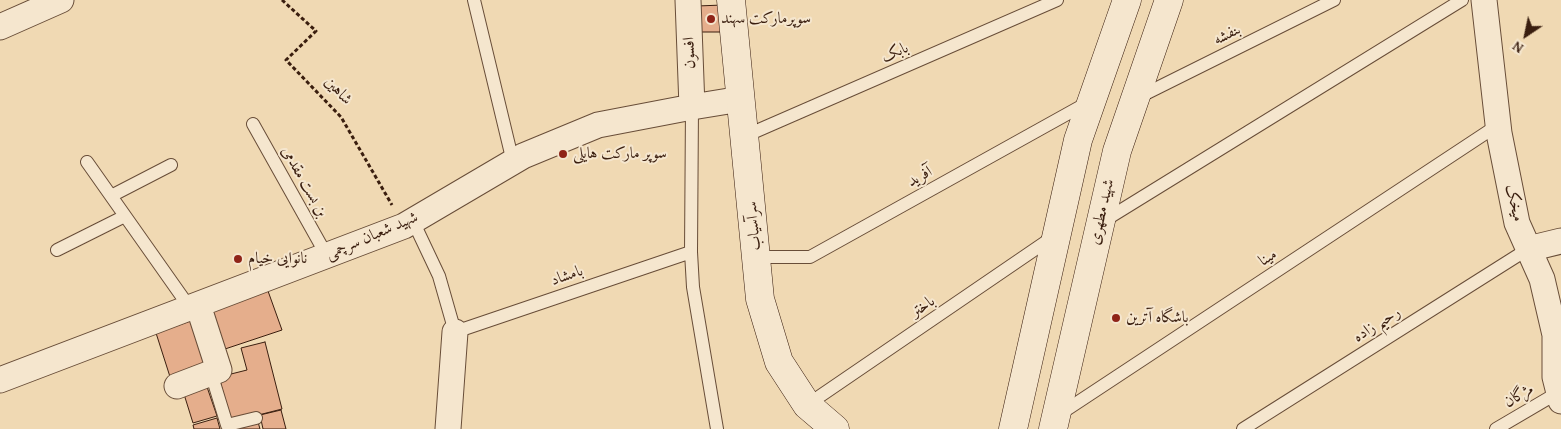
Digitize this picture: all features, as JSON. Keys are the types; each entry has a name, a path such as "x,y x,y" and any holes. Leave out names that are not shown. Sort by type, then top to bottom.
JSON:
{"main road":[{"name":"سرآسیاب","path":"731,0 760,299 779,362 808,406 835,429"},
{"path":"1012,429 1078,140 1127,0"},
{"name":"شهید مطهری","path":"1054,423 1116,151 1168,0"},
{"path":"808,406 824,429"}],"street":[{"path":"0,27 61,0"},
{"name":"افسون","path":"688,0 692,107"},
{"name":"میخک","path":"1484,0 1498,125 1517,223 1542,279 1555,335 1559,386"},
{"name":"شهید شعبان سرچمی","path":"0,380 408,224 523,156 598,125 741,99"},
{"path":"1528,249 1561,241"},
{"path":"177,386 219,370 194,306"},
{"path":"448,429 454,332"}],"lane":[{"path":"474,0 512,162"},
{"name":"بابک","path":"745,136 1058,0"},
{"name":"بنفشه","path":"1134,100 1334,0"},
{"path":"1100,223 1462,0"},
{"name":"آفرید","path":"757,257 810,257 1092,101"},
{"path":"692,107 691,252 693,287 717,429"},
{"name":"بن بست مقدمی","path":"253,124 327,256"},
{"name":"مینا","path":"1054,423 1498,125"},
{"path":"87,162 125,216 194,306"},
{"path":"111,196 171,165"},
{"path":"58,250 125,216"},
{"path":"408,224 439,276 454,332"},
{"name":"باختر","path":"808,406 1057,234"},
{"name":"رحیم زاده","path":"1243,429 1528,249"},
{"name":"بامشاد","path":"454,332 691,252"},
{"path":"211,373 227,425 256,418"},
{"name":"مژگان","path":"1496,429 1559,386"}],"path":[{"name":"شاهین","path":"282,0 316,31 286,60 341,117 408,224"}],"building":[{"name":"سوپرمارکت سهند","path":"723,5 724,32 698,32 697,6"},
{"path":"268,291 282,330 222,350 209,311"},
{"path":"196,319 213,369 172,383 156,333"},
{"path":"265,342 282,409 231,422 219,377 247,370 241,348"},
{"path":"206,384 217,416 193,423 183,391"},
{"path":"281,410 286,429 263,429 260,415"},
{"path":"217,418 220,429 194,429 193,425"},
{"path":"258,422 260,429 233,429"}],"place":[{"name":"سوپرمارکت سهند","path":"711,19"},
{"name":"سوپر مارکت هایلی","path":"563,154"},
{"name":"نانوایی خیام","path":"238,259"},
{"name":"باشگاه آترین","path":"1116,318"}]}
